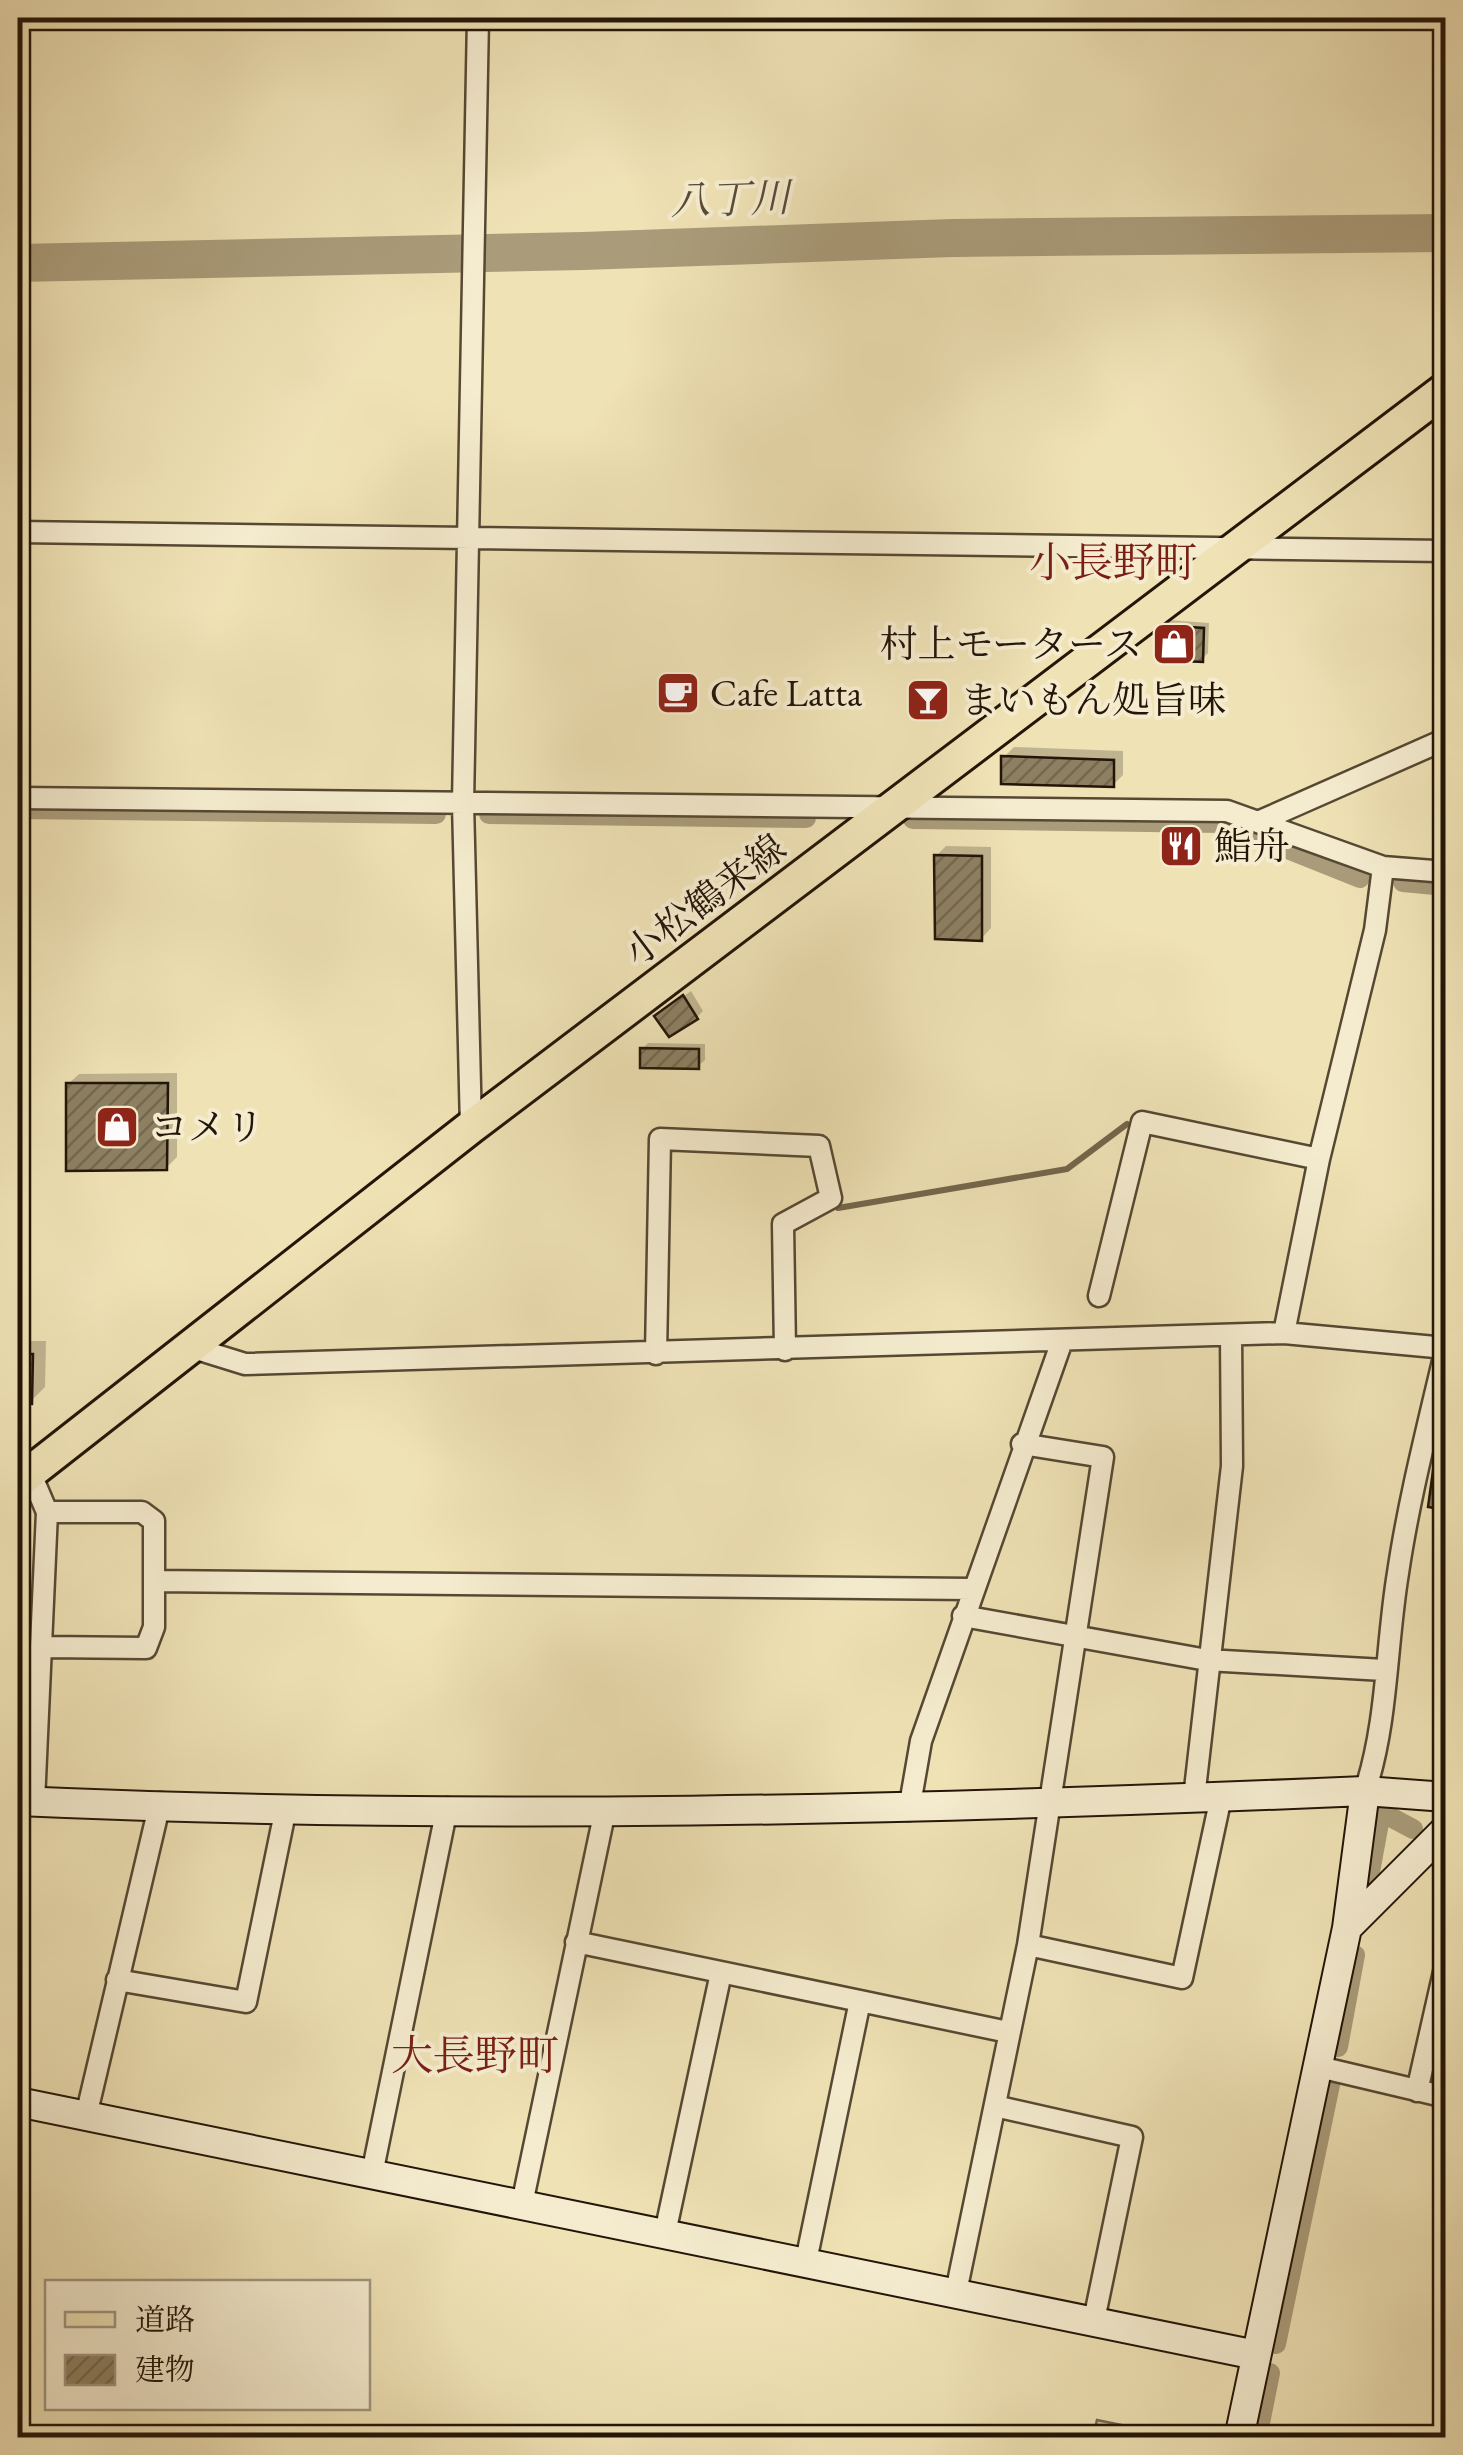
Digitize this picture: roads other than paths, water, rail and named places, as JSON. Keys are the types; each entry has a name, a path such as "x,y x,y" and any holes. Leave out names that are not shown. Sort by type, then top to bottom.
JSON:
{"main road":[{"name":"小松鶴来線","path":"24,1477 470,1126 902,804 1446,389"}],"street":[{"path":"470,1126 463,803 478,18"},
{"path":"18,532 1446,551"},
{"path":"1258,822 1446,739"},
{"path":"18,798 902,804 1227,811 1383,867 1446,872"},
{"path":"1284,1333 1319,1159 1375,930 1383,867"},
{"path":"1099,1296 1142,1122 1319,1159"},
{"path":"656,1354 660,1139 819,1146 831,1198 783,1224 785,1350"},
{"path":"187,1346 245,1364 1284,1333 1446,1348 1398,1567 1378,1750 1365,1791 1347,1928 1239,2438"},
{"path":"1028,1945 1182,1978 1208,1798 1207,1660 1232,1466 1231,1335"},
{"path":"909,1810 920,1741 1022,1444 1062,1342"},
{"path":"956,2292 1028,1945 1103,1458 1022,1444"},
{"path":"24,1477 48,1512 44,1648 26,1802 286,1808 909,1810 1365,1791 1446,1797"},
{"path":"44,1648 146,1648 154,1627 154,1522 142,1512 48,1512"},
{"path":"154,1582 972,1589"},
{"path":"963,1616 1207,1660 1384,1670"},
{"path":"86,2116 160,1803"},
{"path":"117,1980 246,2002 286,1808"},
{"path":"372,2174 447,1808"},
{"path":"522,2204 605,1810"},
{"path":"1347,1928 1446,1829"},
{"path":"576,1942 1008,2032"},
{"path":"1417,2091 1446,1963"},
{"path":"665,2233 721,1973"},
{"path":"806,2261 860,2002"},
{"path":"1315,2066 1446,2097"},
{"path":"18,2102 1256,2355"},
{"path":"995,2106 1132,2137 1094,2320"}],"waterway":[{"name":"八丁川","path":"18,263 583,251 952,238 1446,233"},
{"path":"18,809 436,814"},
{"path":"489,814 806,818"},
{"path":"913,819 1223,823 1360,878"},
{"path":"1403,882 1446,886"},
{"path":"838,1208 1067,1169 1127,1124"},
{"path":"1368,1883 1381,1812 1413,1829"},
{"path":"1338,2047 1355,1955"},
{"path":"1276,2344 1331,2080"},
{"path":"1257,2438 1270,2373"}],"place":[{"name":"村上モータース","path":"1174,644"},
{"name":"Cafe Latta","path":"678,693"},
{"name":"まいもん処旨味","path":"928,700"},
{"name":"鮨舟","path":"1181,846"},
{"name":"コメリ","path":"117,1127"}],"district":[{"name":"小長野町","path":"1113,562"},
{"name":"大長野町","path":"475,2055"}]}
